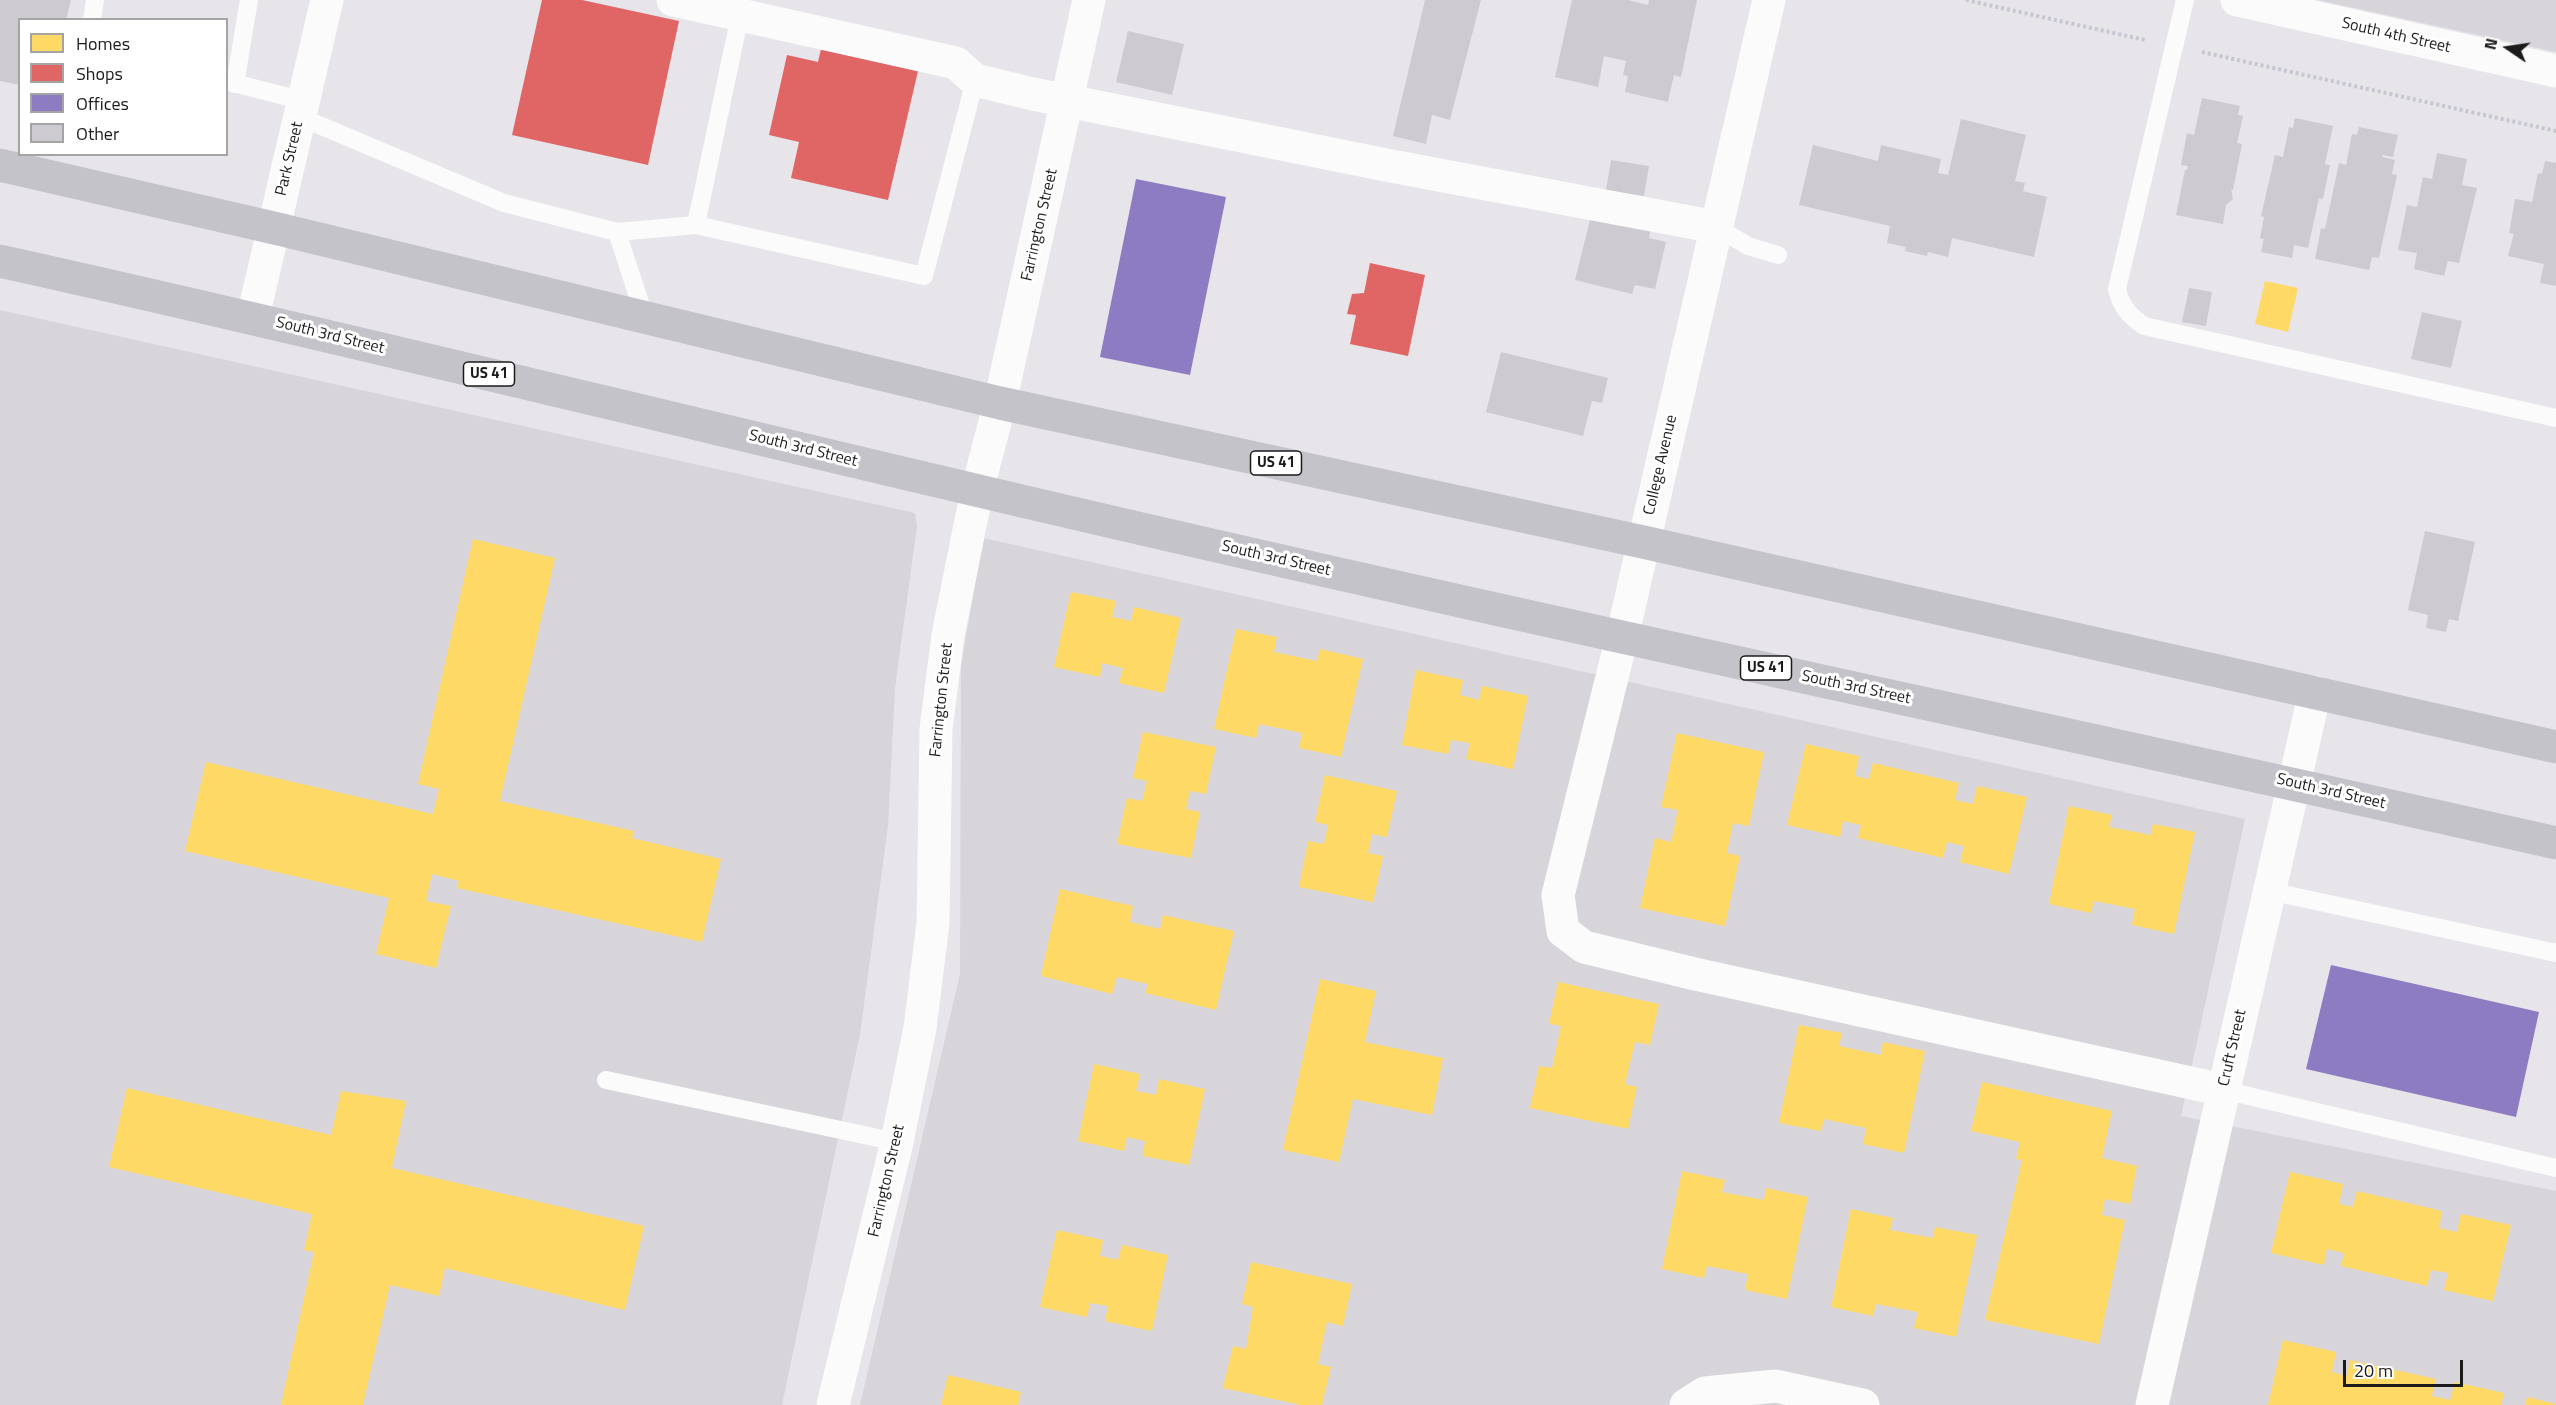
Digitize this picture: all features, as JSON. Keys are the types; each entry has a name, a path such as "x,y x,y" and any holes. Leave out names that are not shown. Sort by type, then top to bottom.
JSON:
{"highway":[{"name":"US 41","path":"0,165 274,228 1000,403 1643,543 2556,747"},
{"name":"South 3rd Street","path":"0,261 253,317 977,491 1622,637 2556,843"}],"street":[{"name":"Park Street","path":"253,317 327,0"},
{"path":"673,0 956,63 975,80 1066,101 1391,166 1716,227"},
{"name":"Farrington Street","path":"833,1405 897,1142 920,1028 933,923 936,729 948,634 977,491 1000,403 1089,0"},
{"name":"College Avenue","path":"1769,0 1622,637 1558,896 1563,930 1584,947 2223,1090"},
{"name":"South 4th Street","path":"2236,0 2556,71"},
{"name":"Cruft Street","path":"2152,1405 2315,692"},
{"path":"1686,1405 1705,1392 1776,1386 1863,1405"}],"lane":[{"path":"92,18 95,0"},
{"path":"249,0 231,82 302,109 504,202 617,232 696,225 924,276 975,80"},
{"path":"2185,0 2117,289 2121,304 2132,317 2144,326 2556,418"},
{"path":"696,225 740,15"},
{"path":"1716,227 1748,246 1778,255"},
{"path":"617,232 645,318"},
{"path":"2270,891 2556,953"},
{"path":"606,1080 897,1142"},
{"path":"2223,1090 2384,1130 2556,1168"}],"path":[{"path":"1966,0 2556,132"}],"shaded area":[{"path":"2318,0 2556,0 2556,52"},
{"path":"0,310 915,513 917,526 895,688 888,826 860,1034 782,1405 0,1405"},
{"path":"983,538 2245,819 2181,1116 2556,1191 2556,1405 860,1405 960,974 961,667"}],"building: Homes":[{"path":"2265,281 2298,288 2288,332 2255,324"},
{"path":"473,539 555,558 500,801 634,831 632,838 721,859 702,942 457,888 459,881 432,874 426,901 451,906 436,968 376,954 389,898 185,851 206,762 433,814 439,789 418,784"},
{"path":"1071,592 1116,601 1112,617 1131,621 1134,607 1181,618 1164,693 1119,683 1123,668 1102,663 1100,677 1054,667"},
{"path":"1236,629 1277,637 1274,652 1317,661 1320,649 1363,659 1341,757 1299,748 1302,733 1259,724 1256,738 1214,729"},
{"path":"1416,670 1463,680 1460,695 1479,700 1482,686 1528,696 1513,769 1466,759 1470,743 1451,740 1448,754 1402,745"},
{"path":"1143,732 1216,747 1206,794 1190,791 1186,809 1200,812 1191,858 1117,844 1127,798 1142,801 1147,781 1133,778"},
{"path":"1677,733 1764,752 1749,826 1733,823 1727,853 1740,856 1725,926 1640,908 1655,838 1671,842 1678,810 1661,807"},
{"path":"1806,744 1859,756 1855,776 1869,779 1873,763 1959,783 1955,800 1973,804 1977,786 2027,797 2009,874 1960,862 1964,846 1947,842 1943,858 1858,838 1861,825 1843,821 1840,837 1787,825"},
{"path":"1325,775 1397,791 1387,837 1372,834 1368,853 1383,856 1373,902 1299,887 1308,841 1324,844 1328,825 1315,822"},
{"path":"2069,806 2112,815 2109,827 2151,835 2153,824 2195,832 2174,934 2132,925 2135,909 2094,901 2091,913 2049,904"},
{"path":"1060,889 1133,906 1130,922 1160,929 1163,915 1234,931 1216,1010 1145,993 1148,984 1117,977 1112,994 1041,976"},
{"path":"1320,979 1376,991 1365,1042 1443,1058 1432,1115 1353,1099 1339,1162 1283,1150"},
{"path":"1558,982 1659,1004 1650,1045 1635,1042 1625,1084 1637,1087 1628,1129 1530,1108 1539,1066 1552,1068 1561,1026 1549,1024"},
{"path":"1799,1025 1842,1033 1839,1046 1881,1055 1883,1042 1925,1051 1904,1153 1863,1144 1866,1128 1824,1119 1821,1131 1779,1123"},
{"path":"1094,1064 1140,1074 1136,1091 1156,1095 1159,1079 1205,1089 1189,1165 1143,1156 1145,1141 1127,1137 1124,1151 1078,1141"},
{"path":"1982,1082 2112,1111 2102,1158 2137,1166 2130,1204 2105,1199 2102,1215 2125,1220 2099,1344 1985,1320 2022,1160 2016,1159 2020,1142 1971,1131"},
{"path":"127,1088 331,1135 341,1091 406,1101 392,1168 644,1226 625,1310 445,1268 439,1296 390,1285 363,1405 281,1405 314,1252 304,1250 312,1214 109,1167"},
{"path":"1682,1171 1725,1180 1722,1192 1764,1200 1766,1188 1808,1197 1787,1299 1745,1290 1748,1274 1707,1266 1704,1278 1662,1269"},
{"path":"2290,1172 2343,1184 2339,1204 2353,1207 2357,1191 2442,1211 2439,1228 2457,1232 2461,1214 2511,1225 2493,1301 2444,1290 2448,1273 2431,1270 2427,1286 2341,1266 2344,1253 2327,1249 2324,1265 2271,1253"},
{"path":"1851,1209 1893,1218 1890,1230 1933,1238 1935,1227 1977,1235 1956,1337 1914,1328 1918,1312 1876,1304 1873,1316 1831,1307"},
{"path":"1057,1230 1103,1240 1100,1256 1118,1260 1122,1245 1168,1255 1152,1331 1105,1321 1108,1306 1090,1303 1087,1317 1040,1307"},
{"path":"1251,1262 1352,1284 1343,1326 1327,1322 1318,1364 1331,1367 1322,1405 1301,1405 1223,1388 1233,1346 1246,1349 1253,1307 1242,1304"},
{"path":"2283,1340 2336,1352 2332,1372 2347,1376 2350,1360 2436,1379 2432,1396 2450,1400 2455,1382 2504,1393 2501,1405 2268,1405"},
{"path":"948,1375 1021,1392 1018,1405 941,1405"},
{"path":"2527,1397 2556,1404 2556,1405 2525,1405"}],"building: Shops":[{"path":"542,0 582,0 679,21 648,165 512,135"},
{"path":"821,49 918,71 888,200 791,178 799,142 769,135 787,55 818,62"},
{"path":"1370,263 1425,275 1408,356 1350,344 1356,315 1347,314 1352,294 1364,293"}],"building: Offices":[{"path":"1136,179 1226,197 1190,375 1100,357"},
{"path":"2331,965 2539,1012 2516,1117 2306,1069"}],"building: Other":[{"path":"0,0 71,0 66,18 18,18 18,85 0,81"},
{"path":"1425,0 1481,0 1450,120 1432,115 1426,144 1393,136"},
{"path":"1572,0 1628,0 1648,5 1649,0 1697,0 1681,77 1674,75 1668,102 1625,92 1628,76 1623,75 1626,61 1604,56 1598,87 1555,77"},
{"path":"1128,31 1184,44 1172,95 1116,82"},
{"path":"2202,98 2240,106 2238,115 2243,116 2237,143 2242,144 2233,190 2231,189 2233,199 2226,205 2223,224 2176,215 2185,170 2188,166 2181,165 2187,133 2194,135"},
{"path":"2295,118 2333,126 2325,164 2330,165 2323,199 2319,198 2308,248 2294,245 2292,258 2261,252 2264,239 2260,238 2264,217 2261,216 2275,155 2283,157 2289,127 2293,128"},
{"path":"1961,119 2026,135 2015,181 2025,183 2023,191 2047,197 2034,257 1952,238 1948,257 1928,252 1927,256 1905,251 1906,247 1887,243 1890,226 1799,205 1813,145 1878,161 1881,145 1941,159 1938,173 1948,175"},
{"path":"2359,127 2398,135 2393,157 2383,155 2382,157 2395,160 2392,174 2397,175 2379,258 2372,257 2369,270 2315,259 2321,228 2325,229 2339,163 2346,165 2352,134 2357,135"},
{"path":"2437,153 2467,159 2462,185 2477,188 2459,263 2448,261 2444,276 2414,269 2417,253 2398,250 2407,205 2417,207 2423,177 2432,179"},
{"path":"1611,160 1649,166 1644,196 1606,190"},
{"path":"2545,161 2556,163 2556,286 2540,283 2544,264 2508,256 2514,234 2509,233 2515,199 2532,202 2538,173 2542,174"},
{"path":"1593,208 1652,222 1649,238 1666,242 1655,289 1635,285 1632,294 1575,280"},
{"path":"2189,288 2212,292 2206,326 2182,322"},
{"path":"2422,312 2462,321 2451,368 2411,359"},
{"path":"1501,352 1608,378 1602,403 1592,401 1583,436 1486,412"},
{"path":"2425,531 2475,542 2458,621 2449,619 2446,632 2426,628 2428,615 2408,610"}]}
